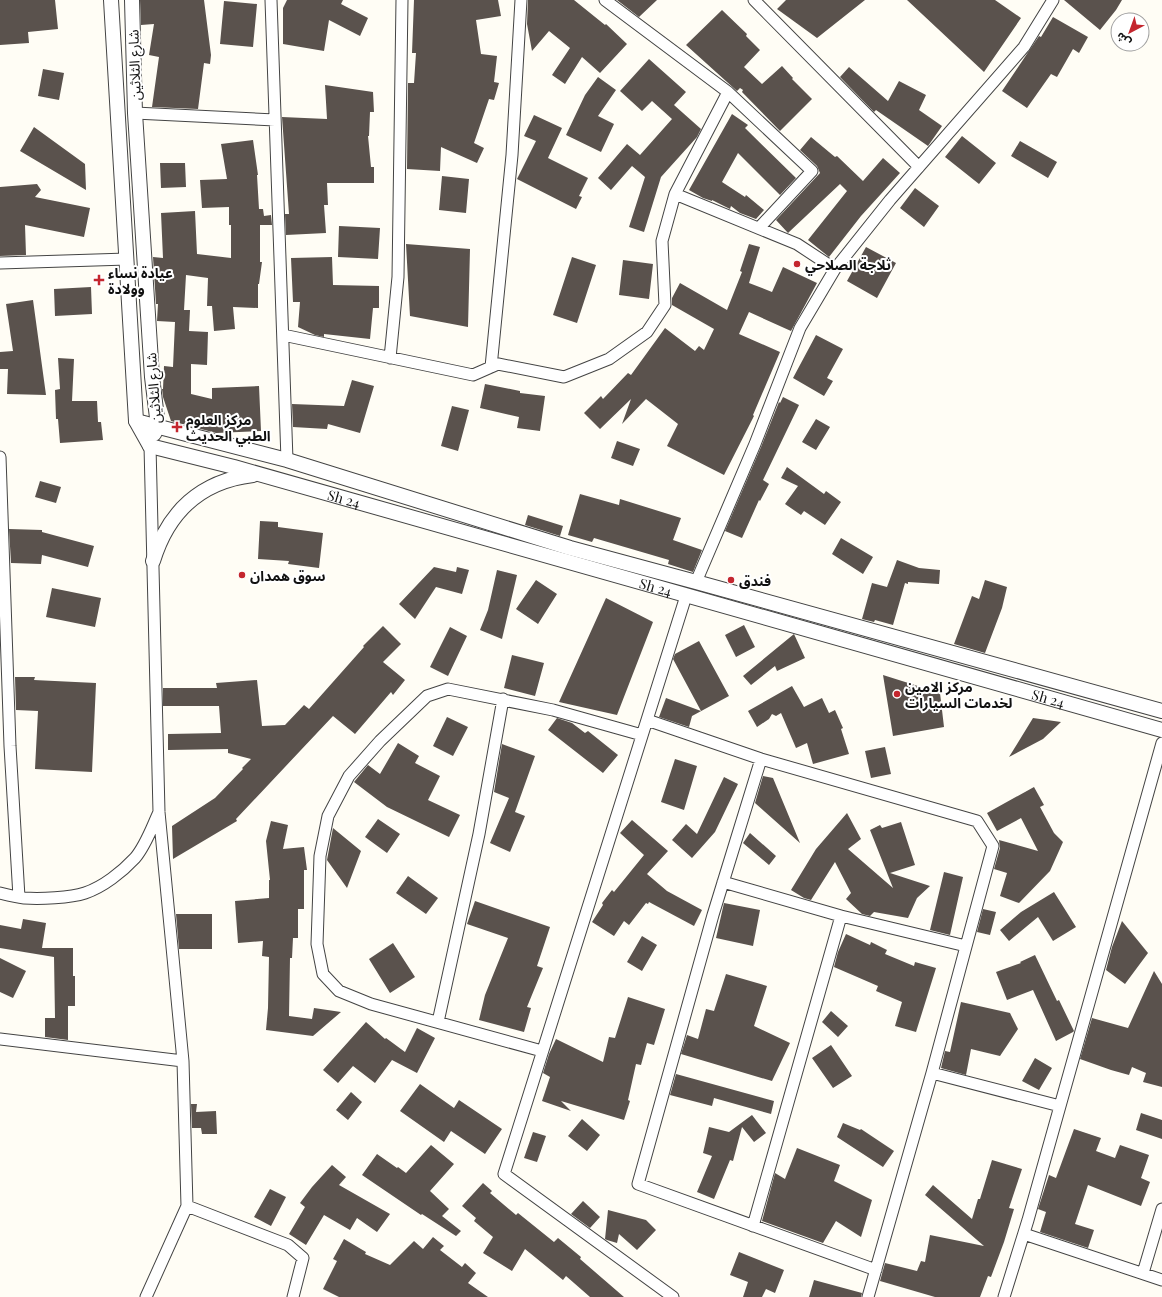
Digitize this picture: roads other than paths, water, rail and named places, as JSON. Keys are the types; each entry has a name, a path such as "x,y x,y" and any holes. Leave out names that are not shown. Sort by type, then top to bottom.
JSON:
{"street":[{"name":"شارع الثلاثين","path":"111,0 136,421 150,446"},
{"name":"شارع الثلاثين","path":"132,0 136,113 152,377 158,426 150,446"},
{"path":"271,0 287,460"},
{"path":"390,358 398,277 402,0"},
{"path":"491,367 512,155 521,0"},
{"path":"605,0 728,92 812,171 759,228"},
{"path":"754,0 919,167"},
{"path":"696,582 752,451 800,328 835,269 890,200 1024,47 1053,0"},
{"path":"283,335 473,375 498,364 564,377 608,359 647,332 665,305 662,241 675,194 728,92"},
{"path":"136,113 275,120"},
{"path":"675,194 797,244 835,269"},
{"path":"0,263 127,260"},
{"name":"Sh 24","path":"136,421 287,460 570,548 1162,711"},
{"path":"146,1297 187,1206 183,1061 159,812 150,446"},
{"name":"Sh 24","path":"150,446 258,475 1162,730"},
{"path":"0,456 10,746 20,897"},
{"path":"153,561 165,531 174,517 193,498 211,486 226,480 242,476 258,475"},
{"path":"673,1297 504,1174 686,596"},
{"path":"542,1051 371,1004 339,991 323,974 317,944 320,856 328,816 350,776 380,741 427,696 448,689 553,710 642,736"},
{"path":"438,1022 479,834 502,699"},
{"path":"647,720 761,759 977,821 993,846 932,1073 868,1297"},
{"path":"1004,1297 1024,1234 1162,743"},
{"path":"761,759 713,915 638,1184 876,1270"},
{"path":"0,893 20,897 41,898 85,893 110,879 135,858 143,846 159,812"},
{"path":"723,882 841,916 966,946"},
{"path":"753,1226 841,916"},
{"path":"0,1039 183,1061"},
{"path":"932,1073 1060,1106"},
{"path":"187,1206 288,1246 303,1258 293,1297"},
{"path":"1143,1273 1162,1209"},
{"path":"1024,1234 1162,1280"}],"place":[{"name":"ثلاجة الصلاحي","path":"797,264"},
{"name":"عيادة نساء وولادة","path":"99,280"},
{"name":"مركز العلوم الطبي الحديث","path":"177,427"},
{"name":"سوق همدان","path":"242,575"},
{"name":"فندق","path":"731,580"},
{"name":"مركز الامين لخدمات السيارات","path":"897,694"}]}
